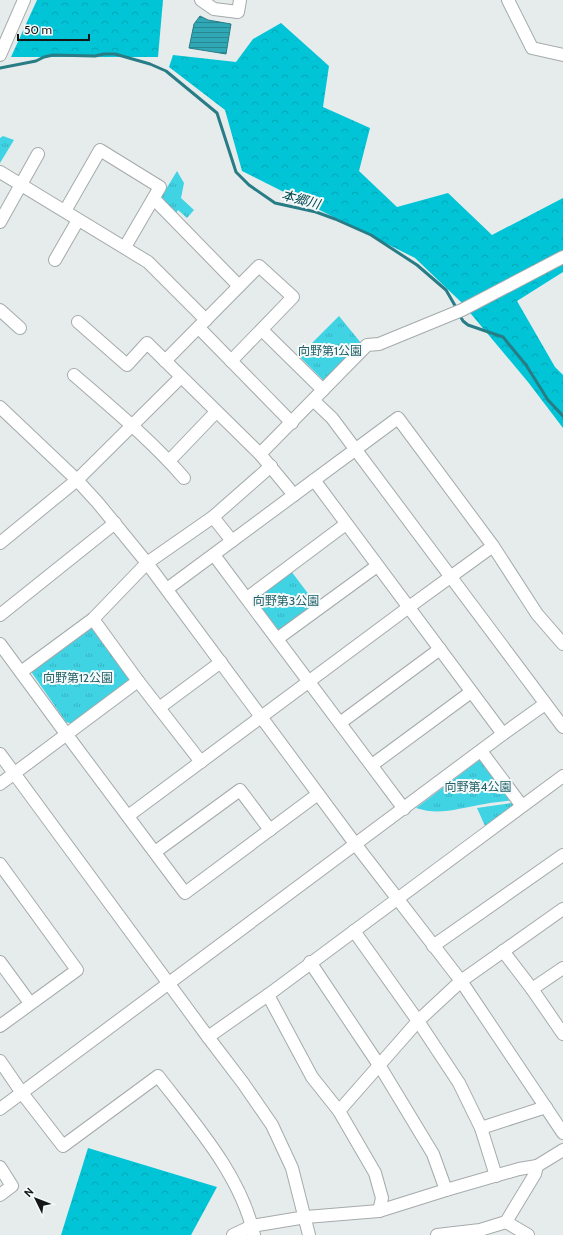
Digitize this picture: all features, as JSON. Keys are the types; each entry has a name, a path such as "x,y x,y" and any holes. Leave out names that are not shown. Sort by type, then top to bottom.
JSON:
{"street":[{"path":"0,55 24,0"},
{"path":"200,0 214,10 238,12 240,0"},
{"path":"508,0 532,48 563,55"},
{"path":"65,211 100,150 160,187 125,247"},
{"path":"0,222 38,154"},
{"path":"0,172 148,262 202,324 231,361 292,423"},
{"path":"154,199 239,286"},
{"path":"55,260 78,220"},
{"path":"260,454 314,401 367,345 379,344 459,312 563,258"},
{"path":"165,361 259,266 293,297 231,361"},
{"path":"0,310 20,328"},
{"path":"78,322 127,364 147,343 260,454 294,496"},
{"path":"262,330 323,390"},
{"path":"74,375 132,426 169,461 184,478"},
{"path":"0,543 77,480 181,377"},
{"path":"314,401 332,418 356,449 563,728"},
{"path":"0,407 77,480 115,523 147,563 356,845 461,981 563,1133"},
{"path":"169,461 216,412"},
{"path":"0,424 10,416"},
{"path":"167,589 398,418 493,546 537,614 563,644"},
{"path":"21,672 94,619 147,563 213,517 271,466"},
{"path":"314,480 503,734"},
{"path":"213,517 232,541"},
{"path":"0,615 115,523"},
{"path":"247,598 346,524"},
{"path":"128,816 408,607 493,546"},
{"path":"214,555 404,809"},
{"path":"277,639 377,566"},
{"path":"94,619 138,681 201,762"},
{"path":"0,644 66,735 186,893 318,794"},
{"path":"340,724 440,650"},
{"path":"159,708 221,662"},
{"path":"0,784 138,681"},
{"path":"372,765 471,692"},
{"path":"0,1109 545,704"},
{"path":"481,751 522,806"},
{"path":"0,754 243,1083 272,1125 292,1168 310,1235"},
{"path":"208,1037 563,776"},
{"path":"155,852 240,790 270,830"},
{"path":"433,946 563,855"},
{"path":"0,864 77,970 0,1026"},
{"path":"339,1111 418,1021 461,981 563,909"},
{"path":"354,931 418,1021 459,1083 481,1128 496,1176"},
{"path":"503,951 562,1030"},
{"path":"0,962 30,1003"},
{"path":"310,962 379,1065 432,1154 446,1190"},
{"path":"532,989 563,968"},
{"path":"268,994 312,1077 339,1111 375,1173 382,1198 379,1211"},
{"path":"0,1061 22,1093 63,1146 158,1076 201,1132 239,1191 253,1231"},
{"path":"481,1128 546,1107"},
{"path":"233,1235 306,1217 379,1211 519,1169 537,1166 563,1150"},
{"path":"437,1235 480,1230 506,1222 535,1174 537,1166"},
{"path":"0,1167 12,1186 0,1195"},
{"path":"506,1222 528,1235"}],"green space":[{"path":"37,0 163,0 158,57 11,57"},
{"path":"281,23 329,66 323,107 370,128 359,171 397,207 448,193 492,235 563,198 563,272 517,301 555,367 563,375 563,428 528,382 461,302 415,258 242,171 225,110 169,67 173,55 236,62 253,39"},
{"path":"3,136 14,140 0,163 0,138"},
{"path":"177,171 184,183 181,198 194,210 187,218 178,210 175,215 160,199"},
{"name":"向野第1公園","path":"339,316 361,343 324,381 299,356"},
{"name":"向野第3公園","path":"291,571 316,604 279,631 255,599"},
{"name":"向野第12公園","path":"90,626 97,627 132,676 129,683 73,724 66,722 32,673 32,668"},
{"name":"向野第4公園","path":"482,758 514,800 445,811 431,811 416,808"},
{"path":"518,802 485,826 477,808"},
{"path":"88,1148 217,1187 191,1235 61,1235"}],"shaded area":[{"path":"200,16 208,20 231,24 226,54 189,48 194,24"}],"waterway":[{"name":"本郷川","path":"0,68 36,61 53,55 95,56 115,54 150,64 166,71 217,113 236,172 249,185 275,203 316,212 371,235 417,265 446,290 457,309"},
{"name":"本郷川","path":"459,314 463,321 468,325 503,337 526,365 548,400 563,416"}]}
